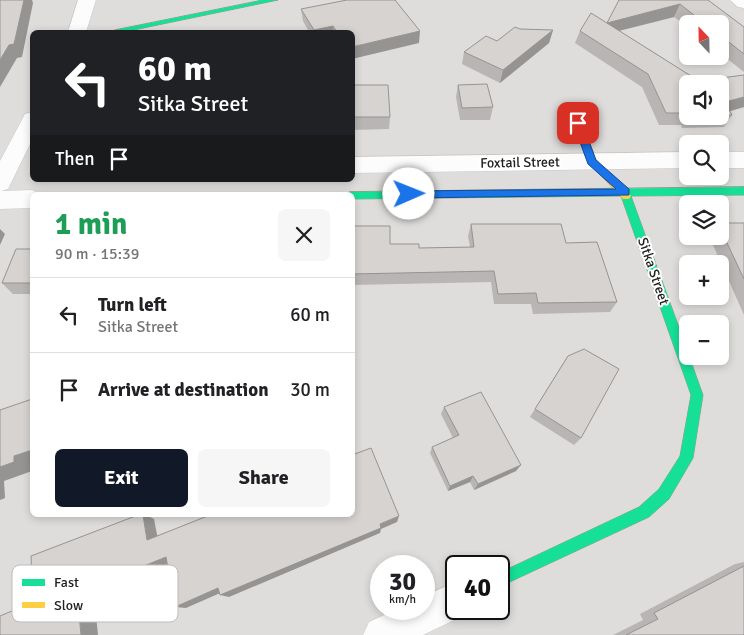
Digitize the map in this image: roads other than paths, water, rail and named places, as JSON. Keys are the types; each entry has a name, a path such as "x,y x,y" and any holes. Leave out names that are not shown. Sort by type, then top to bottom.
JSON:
{"street":[{"path":"78,30 87,0"},
{"path":"124,30 274,0"},
{"path":"739,0 744,4"},
{"name":"Sitka Street","path":"510,575 644,512 664,494 686,458 698,395 626,192 592,161 572,109"},
{"path":"2,174 30,123"},
{"name":"Foxtail Street","path":"355,164 679,160"},
{"path":"729,160 744,160"},
{"path":"2,174 30,169"},
{"path":"355,195 744,190"},
{"path":"0,200 30,200"},
{"path":"382,635 445,605"}]}
